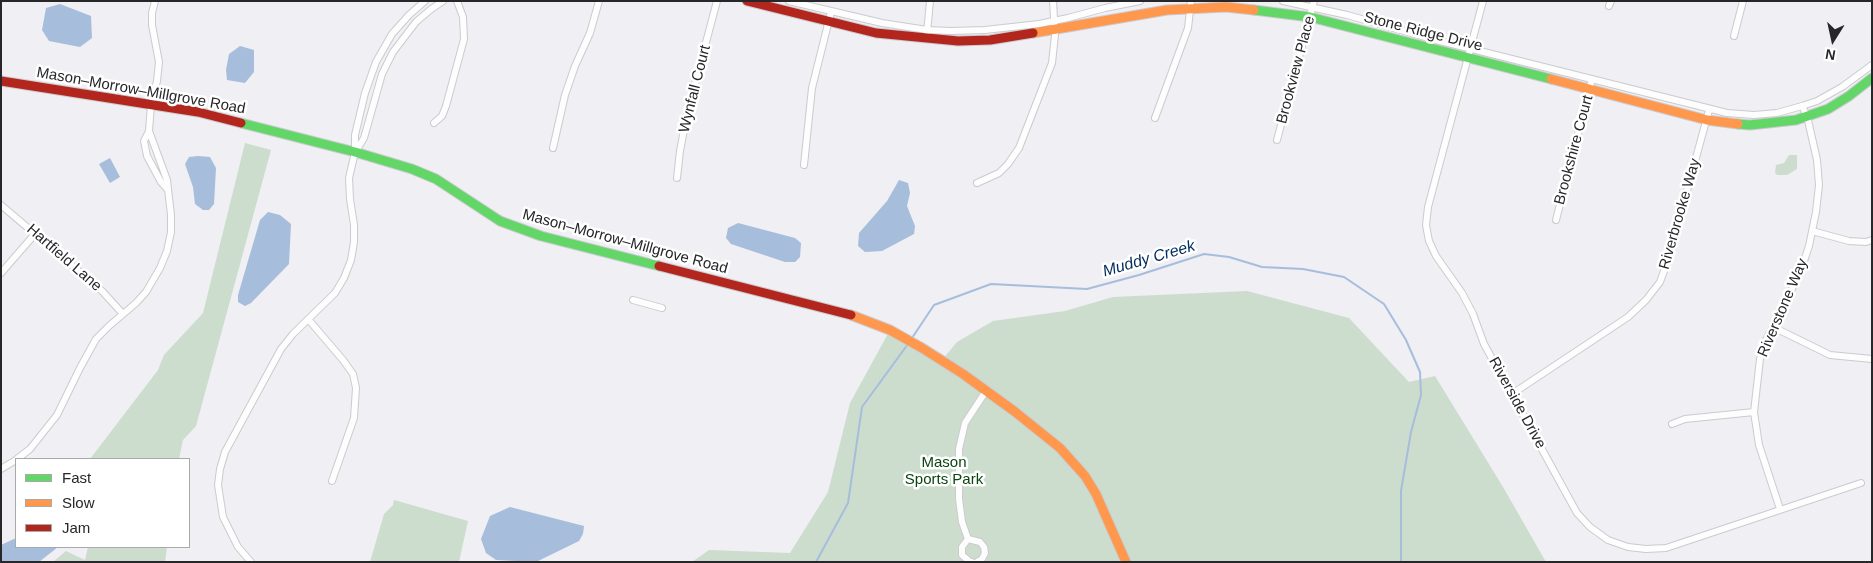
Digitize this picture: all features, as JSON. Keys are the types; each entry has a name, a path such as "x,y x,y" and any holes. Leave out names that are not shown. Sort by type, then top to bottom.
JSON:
{"street":[{"path":"155,1 152,25 157,43 159,62 157,81 151,104 149,131 144,141 147,156 161,182 168,190"},
{"path":"251,562 238,547 223,517 218,485 225,452 281,349 335,293 351,260 354,225 349,186 355,152 355,135 365,93 383,48 400,25 425,1"},
{"path":"355,152 364,138 382,74 393,52 416,22 443,1"},
{"path":"434,123 442,116 446,106 464,38 463,17 457,1"},
{"path":"553,148 565,95 575,66 590,33 599,1"},
{"name":"Wynfall Court","path":"677,178 687,114 717,1"},
{"name":"Stone Ridge Drive","path":"747,1 876,33 927,34"},
{"name":"Stone Ridge Drive","path":"789,1 958,41 990,40 1053,26 1191,5 1267,11 1310,17 1707,120 1750,125 1782,123 1828,109 1872,78"},
{"path":"927,34 930,1"},
{"path":"977,182 999,173 1019,148 1052,63 1053,1"},
{"name":"Stone Ridge Drive","path":"1053,26 1104,8 1140,1"},
{"name":"Stone Ridge Drive","path":"1283,1 1313,4 1470,48 1727,114 1754,115 1777,113 1802,106 1842,87 1872,65"},
{"name":"Riverside Drive","path":"1483,1 1428,206 1426,225 1429,241 1436,256 1462,293 1473,314 1484,344 1577,513 1590,527 1608,540 1628,547 1646,549 1666,548 1861,483"},
{"path":"1734,36 1743,1"},
{"name":"Brookview Place","path":"1277,140 1313,4"},
{"path":"1155,118 1182,47 1188,28 1191,5"},
{"path":"804,165 809,105 831,12"},
{"name":"Brookshire Court","path":"1556,220 1592,79"},
{"name":"Mason–Morrow–Millgrove Road","path":"1,81 151,104 234,120 355,152 412,169 436,179 500,220 541,236 850,315 890,330 922,348 986,391 1060,448 1080,471 1096,494 1126,562"},
{"name":"Riverstone Way","path":"1780,509 1759,445 1754,412 1760,359 1767,338 1800,274 1812,231 1819,185 1817,160 1807,116 1802,106"},
{"name":"Riverbrooke Way","path":"1512,394 1628,317 1646,300 1660,282 1669,257 1709,110"},
{"path":"17,458 30,449 57,415 96,340 146,292 160,268 167,251 171,215 167,180 149,131"},
{"name":"Hartfield Lane","path":"1,205 102,291 123,314"},
{"path":"1812,231 1849,241 1866,242 1872,240"},
{"path":"1,273 35,234"},
{"path":"633,300 662,308"},
{"path":"308,319 343,360 352,374 356,388 354,418 332,482"},
{"path":"1773,327 1830,355 1872,359"},
{"path":"968,539 962,522 959,499 959,449 965,423 986,391"},
{"path":"1672,424 1685,419 1754,412"},
{"path":"1,469 15,460"},
{"path":"968,539 962,547 962,555 972,562"},
{"path":"968,539 980,542 984,547 985,553 982,559 977,562"}],"green space":[{"path":"245,143 271,150 196,426 183,440 179,458 91,458 158,370 164,355 203,313"},
{"path":"1789,155 1797,155 1797,169 1787,175 1777,175 1775,173 1776,165 1784,163"},
{"name":"Mason Sports Park","path":"1247,291 1349,318 1409,382 1435,376 1503,487 1546,562 692,562 709,550 790,553 828,492 850,403 890,330 942,360 957,342 993,321 1065,311 1113,297"},
{"path":"394,500 468,521 459,562 370,562 384,514 393,505"},
{"path":"88,548 167,548 165,562 53,562 66,551 85,560"}],"water":[{"path":"60,4 91,16 92,38 80,47 49,41 42,30 46,8"},
{"path":"240,46 254,50 254,72 245,83 227,80 226,70 229,54"},
{"path":"189,157 210,157 216,168 214,204 209,210 203,210 195,204 193,187 185,164"},
{"path":"110,158 120,177 110,183 99,164"},
{"path":"899,180 908,183 910,193 907,206 915,226 914,234 882,251 865,252 858,246 859,233 887,201"},
{"path":"268,212 280,215 291,224 289,264 251,303 245,306 238,302 238,295 260,220"},
{"path":"738,223 795,238 801,243 800,257 795,262 785,262 731,244 726,238 728,228"},
{"path":"510,507 584,526 583,534 579,541 536,562 496,560 486,553 481,539 490,516"},
{"path":"15,538 15,548 57,548 39,562 1,562 1,545"}],"waterway":[{"name":"Muddy Creek","path":"912,338 934,305 991,284 1087,289 1204,254 1229,257 1262,267 1303,269 1344,277 1384,304 1406,340 1420,372 1421,395 1411,432 1401,491 1401,562"},
{"name":"Muddy Creek","path":"816,562 848,503 862,407 908,344"}],"traffic: fast":[{"path":"1254,10 1310,17 1551,79"},
{"path":"1738,124 1750,125 1796,120 1828,109 1872,78"},
{"path":"241,123 355,152 412,169 436,179 500,221 541,236 659,266"}],"traffic: slow":[{"path":"1033,33 1167,10 1226,7 1254,10"},
{"path":"1551,79 1707,120 1738,124"},
{"path":"851,315 890,330 963,374 1014,411 1060,448 1085,476 1096,494 1126,562"}],"traffic: jam":[{"path":"747,1 876,33 958,41 990,40 1033,33"},
{"path":"1,81 198,112 241,123"},
{"path":"659,266 851,315"}]}
